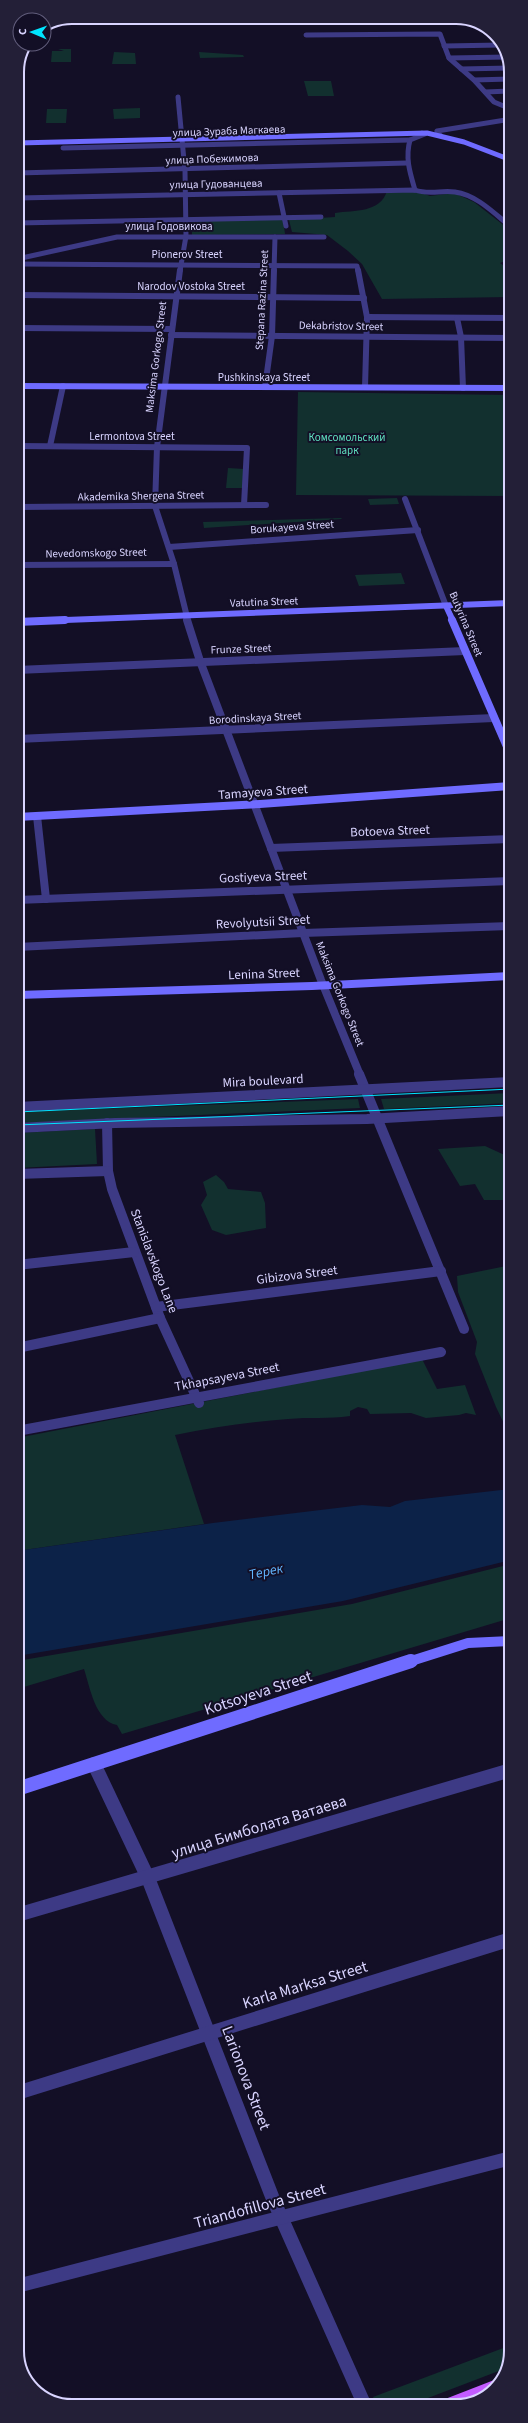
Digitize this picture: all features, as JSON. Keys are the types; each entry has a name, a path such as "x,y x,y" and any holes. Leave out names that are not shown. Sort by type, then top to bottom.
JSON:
{"main road":[{"name":"улица Зураба Магкаева","path":"24,144 397,136 423,134"},
{"name":"улица Зураба Магкаева","path":"24,144 423,134 441,136 464,142 504,158"},
{"name":"Pushkinskaya Street","path":"24,386 504,388"},
{"name":"Vatutina Street","path":"24,622 504,603"},
{"name":"Butyrina Street","path":"446,606 494,718 504,735"},
{"name":"Tamayeva Street","path":"24,817 254,805 504,787"},
{"name":"Lenina Street","path":"24,995 323,985 504,976"},
{"name":"Kotsoyeva Street","path":"24,1787 468,1643 504,1643"}],"street":[{"path":"306,35 440,34 449,58 474,80 494,102 504,106"},
{"path":"444,46 495,45"},
{"path":"449,58 501,57"},
{"path":"461,69 504,68"},
{"path":"474,80 504,79"},
{"path":"485,92 504,91"},
{"name":"Maksima Gorkogo Street","path":"178,97 185,170 187,220 157,446 155,506 174,564 185,615 200,661 228,730 254,805 323,985 464,1329"},
{"path":"441,136 438,131 504,120"},
{"path":"62,148 182,141 410,140 423,134"},
{"path":"397,136 410,140"},
{"path":"410,140 407,163 415,190"},
{"name":"улица Побежимова","path":"24,173 185,170 407,163"},
{"name":"улица Гудованцева","path":"24,198 415,190 430,194 459,193 480,203 504,222"},
{"path":"279,192 286,226"},
{"name":"улица Годовикова","path":"24,223 321,217"},
{"name":"улица Годовикова","path":"24,257 117,237 324,237"},
{"name":"Stepana Razina Street","path":"265,387 272,336 275,237"},
{"name":"Pionerov Street","path":"24,264 275,264 357,266 364,298"},
{"name":"Narodov Vostoka Street","path":"24,295 364,298"},
{"path":"364,298 367,317 365,387"},
{"path":"367,317 504,318"},
{"path":"457,318 461,337 464,388"},
{"name":"Dekabristov Street","path":"24,328 272,336 504,338"},
{"path":"50,446 63,386"},
{"name":"Lermontova Street","path":"24,446 247,448 244,505"},
{"name":"Butyrina Street","path":"405,499 446,606"},
{"name":"Akademika Shergena Street","path":"24,507 266,505"},
{"name":"Borukayeva Street","path":"168,547 418,530"},
{"name":"Nevedomskogo Street","path":"24,565 174,564"},
{"name":"Frunze Street","path":"24,670 200,661 466,651"},
{"name":"Borodinskaya Street","path":"24,739 494,718"},
{"path":"37,816 46,899"},
{"name":"Botoeva Street","path":"271,848 504,839"},
{"name":"Gostiyeva Street","path":"24,900 504,882"},
{"name":"Revolyutsii Street","path":"24,947 303,933 504,926"},
{"name":"Mira boulevard","path":"24,1106 504,1082"},
{"path":"24,1128 107,1127 378,1118 504,1111"},
{"name":"Stanislavskogo Lane","path":"107,1127 108,1171 112,1189 134,1252 160,1318 197,1401"},
{"path":"24,1174 108,1171"},
{"path":"24,1264 134,1252"},
{"name":"Gibizova Street","path":"156,1307 441,1271"},
{"path":"24,1347 160,1318"},
{"name":"Tkhapsayeva Street","path":"24,1430 197,1401 442,1352"},
{"name":"Larionova Street","path":"94,1764 148,1878 210,2032 282,2219 362,2399"},
{"name":"улица Бимболата Ватаева","path":"24,1914 504,1772"},
{"name":"Karla Marksa Street","path":"24,2091 504,1941"},
{"name":"Triandofillova Street","path":"24,2284 282,2219 504,2160"}],"green space":[{"path":"58,49 71,49 71,62 51,62 52,51 64,51"},
{"path":"114,52 135,53 136,64 112,64"},
{"path":"199,52 243,55 244,57 200,58"},
{"path":"304,81 331,81 334,96 308,96"},
{"path":"140,108 140,118 114,119 113,109"},
{"path":"47,109 67,109 66,123 46,123"},
{"path":"414,190 430,196 454,193 474,202 504,226 504,262 500,263 504,266 504,297 382,299 362,264 327,235 292,232 289,220 335,217 335,213 358,211 373,207 384,198 387,191"},
{"path":"283,219 285,234 192,235 192,221"},
{"name":"Комсомольский парк","path":"298,392 504,395 504,496 296,495"},
{"path":"228,468 244,469 243,488 226,488"},
{"path":"397,498 399,504 370,505 368,499"},
{"path":"342,519 204,528 203,522"},
{"path":"401,573 405,584 359,586 355,575"},
{"path":"504,1093 504,1103 384,1109 381,1099"},
{"path":"358,1099 360,1108 24,1123 24,1112"},
{"path":"95,1129 97,1164 24,1168 24,1133"},
{"path":"485,1146 504,1155 504,1200 484,1200 475,1184 460,1186 438,1149"},
{"path":"216,1175 224,1182 228,1189 261,1192 265,1203 266,1228 226,1235 212,1230 201,1205 207,1195 203,1182"},
{"path":"504,1266 504,1424 475,1354 477,1342 458,1292 457,1276"},
{"path":"422,1359 437,1389 465,1385 476,1415 466,1413 426,1418 411,1413 370,1414 367,1409 358,1407 350,1411 350,1416 296,1418 217,1427 175,1435 204,1524 24,1550 24,1437"},
{"path":"504,1566 504,1620 122,1734 117,1725 103,1717 98,1710 91,1694 84,1669 24,1687 24,1660 352,1604"},
{"path":"504,2348 503,2360 499,2371 425,2399 374,2399 373,2397"}],"water":[{"name":"Терек","path":"504,1490 504,1562 343,1601 24,1655 24,1550 213,1523 362,1505 390,1507 405,1501"}],"tram line":[{"path":"24,1112 504,1089"},
{"path":"24,1125 504,1105"}]}
